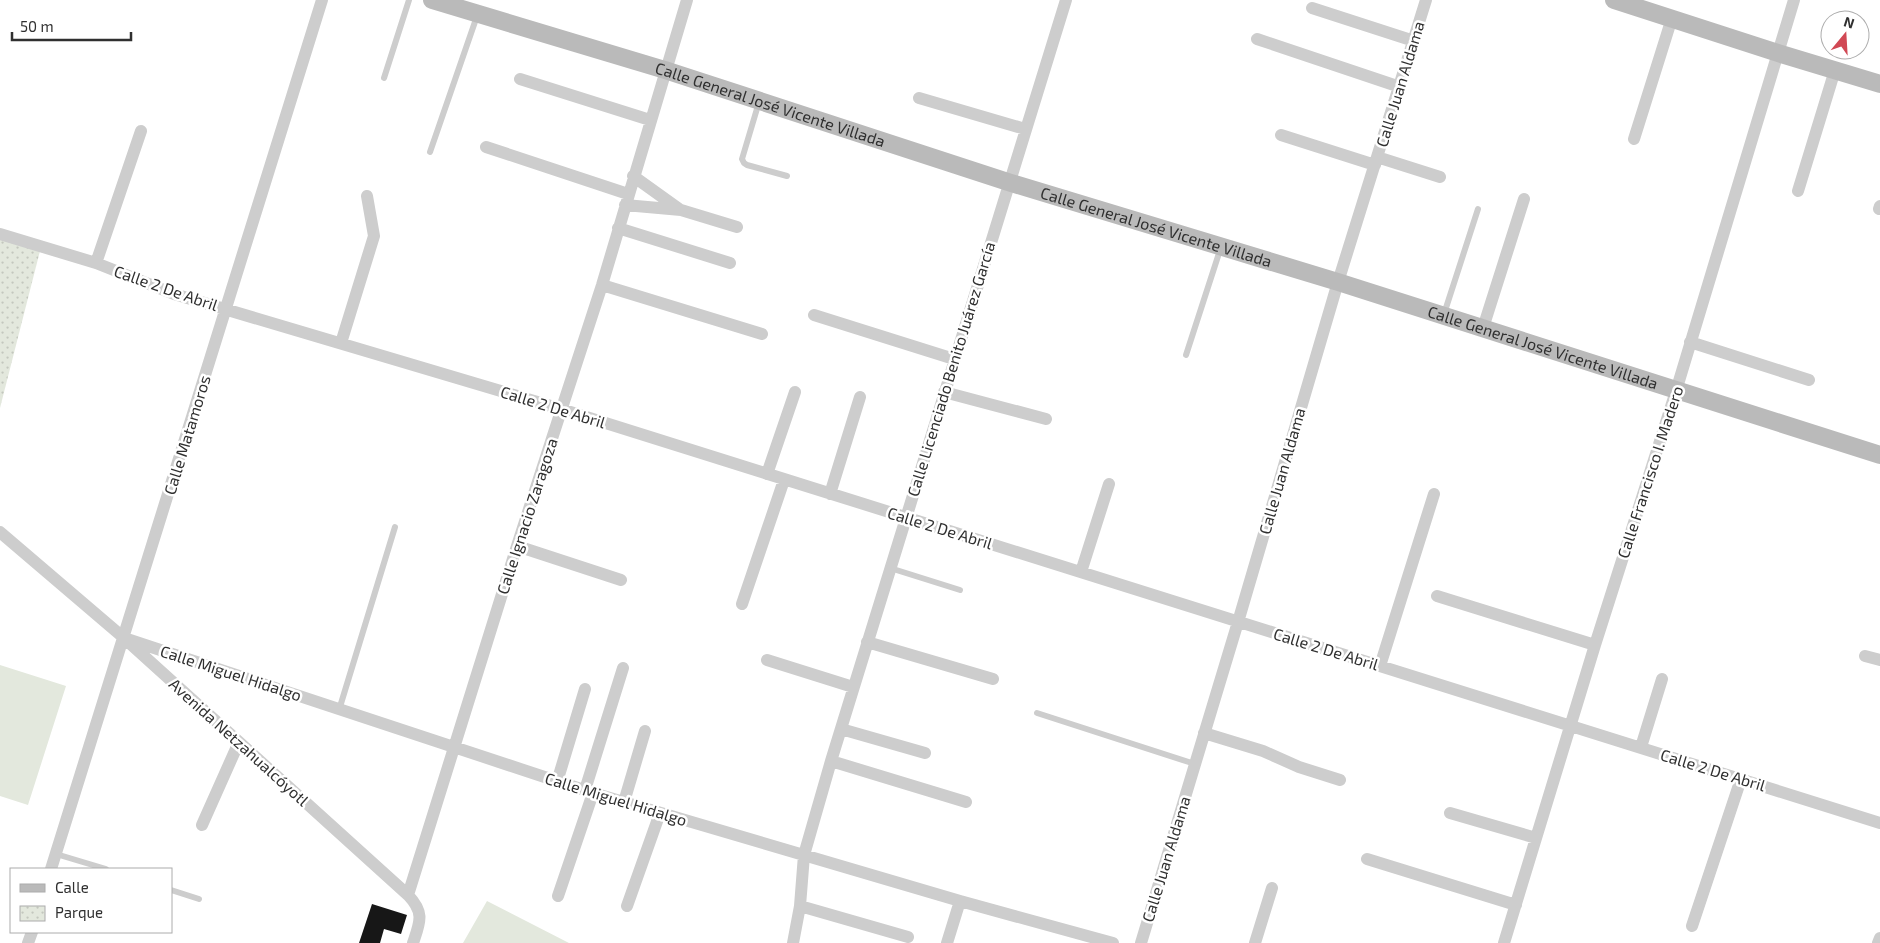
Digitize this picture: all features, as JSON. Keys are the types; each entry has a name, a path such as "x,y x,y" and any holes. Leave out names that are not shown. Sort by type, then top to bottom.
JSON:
{"main road":[{"name":"Calle General José Vicente Villada","path":"432,0 665,70 1008,182 1338,282 1880,455"},
{"path":"1614,0 1656,6 1672,18 1880,84"}],"street":[{"name":"Calle Matamoros","path":"51,868 322,0"},
{"name":"Calle Ignacio Zaragoza","path":"408,896 517,546 602,285 687,0"},
{"name":"Calle Licenciado Benito Juárez García","path":"793,943 800,906 804,855 853,687 1008,182 1066,0"},
{"name":"Calle Juan Aldama","path":"1141,943 1338,282 1426,0"},
{"name":"Calle Francisco I. Madero","path":"1504,943 1570,725 1676,390 1794,0"},
{"path":"1312,8 1414,41"},
{"path":"1634,139 1672,18"},
{"path":"1257,39 1400,87"},
{"path":"1798,191 1835,70"},
{"path":"520,79 650,120"},
{"path":"919,98 1025,129"},
{"path":"96,263 141,131"},
{"path":"1281,135 1440,177"},
{"path":"486,147 626,200 681,210 737,228"},
{"path":"633,176 681,210"},
{"path":"341,343 374,236 366,196"},
{"path":"1483,328 1524,199"},
{"path":"618,228 730,263"},
{"name":"Calle 2 De Abril","path":"0,234 96,263 174,294 561,409 1880,823"},
{"path":"602,285 762,334"},
{"path":"814,315 954,359"},
{"path":"1690,342 1809,380"},
{"path":"767,474 795,392"},
{"path":"944,392 1046,419"},
{"path":"830,494 860,397"},
{"path":"742,604 784,480"},
{"path":"1081,572 1109,484"},
{"path":"1380,666 1434,494"},
{"name":"Avenida Netzahualcóyotl","path":"0,532 124,638 408,896"},
{"path":"517,546 622,580"},
{"path":"1436,596 1595,645"},
{"name":"Calle Miguel Hidalgo","path":"124,638 557,782 960,901 1113,943"},
{"path":"867,642 993,679"},
{"path":"1865,656 1880,660"},
{"path":"767,660 853,687"},
{"path":"558,896 623,668"},
{"path":"1640,748 1662,679"},
{"path":"557,782 585,689"},
{"path":"841,728 925,753"},
{"path":"624,802 645,731"},
{"path":"1204,733 1263,751 1299,767 1340,780"},
{"path":"202,825 239,742"},
{"path":"831,762 966,802"},
{"path":"1692,926 1741,779"},
{"path":"627,906 660,813"},
{"path":"1450,813 1536,838"},
{"path":"1367,859 1516,905"},
{"path":"1255,943 1272,888"},
{"path":"408,896 415,903 420,916 413,943"},
{"path":"947,943 960,901"},
{"path":"800,906 908,937"},
{"path":"1878,943 1880,938"}],"lane":[{"path":"384,78 409,0"},
{"path":"430,152 477,14"},
{"path":"759,101 742,159 747,164 787,176"},
{"path":"1443,316 1478,208"},
{"path":"1186,355 1221,246"},
{"path":"339,710 395,527"},
{"path":"890,568 960,590"},
{"path":"1037,714 1195,764"},
{"path":"56,854 103,868"},
{"path":"172,890 199,899"}],"green space":[{"path":"0,234 41,247 0,408"},
{"path":"0,665 66,686 28,805 0,796"},
{"path":"487,901 569,943 463,943"}],"building":[{"path":"372,904 407,915 401,934 384,929 380,943 359,943"}]}
